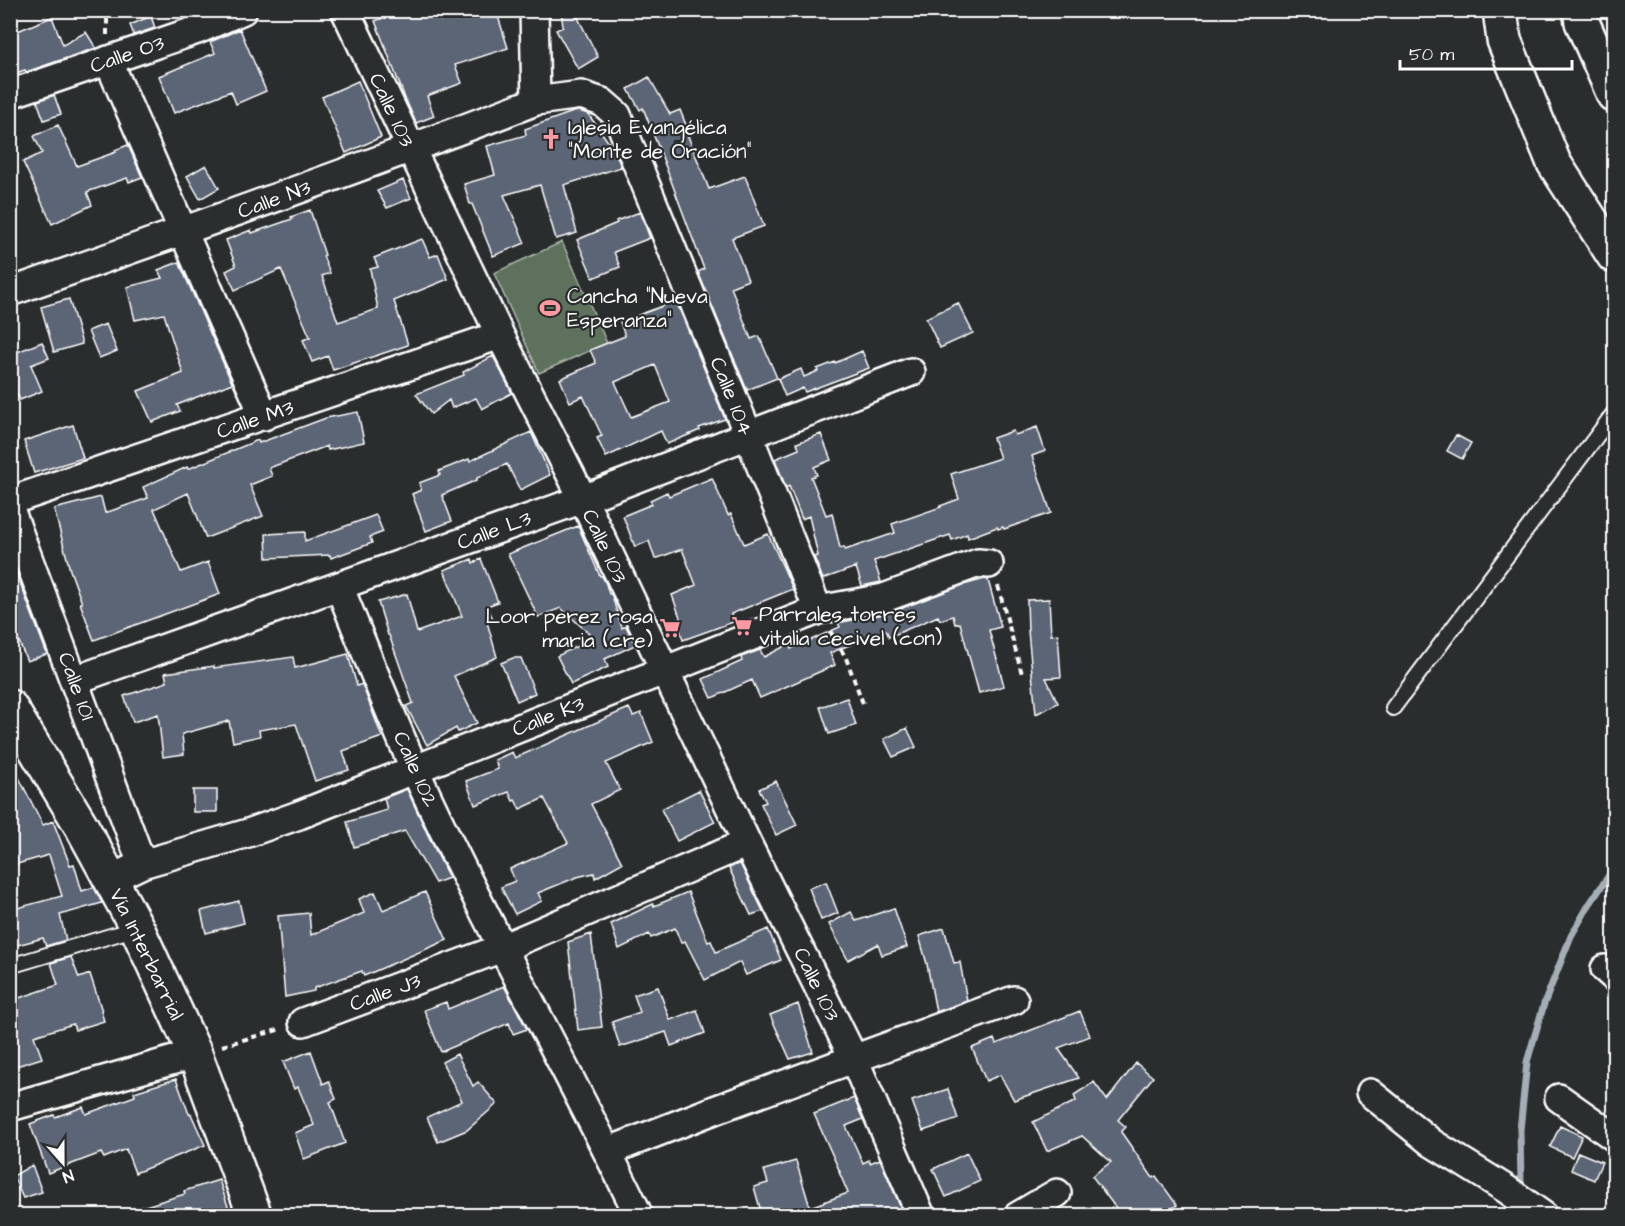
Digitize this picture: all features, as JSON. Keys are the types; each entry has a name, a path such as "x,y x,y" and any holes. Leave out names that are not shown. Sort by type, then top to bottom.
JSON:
{"main road":[{"path":"1500,10 1504,40 1554,163 1614,256"},
{"path":"1580,10 1582,22 1614,95"},
{"name":"Vía Interbarrial","path":"10,707 82,827 137,928 195,1054 255,1215"}],"street":[{"name":"Calle O3","path":"10,94 197,30 243,10"},
{"name":"Calle 103","path":"345,10 500,335 583,499 663,670 854,1059 921,1215"},
{"path":"534,10 536,100"},
{"path":"108,60 264,416"},
{"name":"Calle 104","path":"536,100 581,95 602,102 617,115 818,610"},
{"name":"Calle N3","path":"10,292 183,232 536,100"},
{"name":"Calle M3","path":"10,501 500,335"},
{"name":"Calle L3","path":"75,680 583,499 911,372"},
{"name":"Calle 101","path":"10,509 142,864"},
{"name":"Calle K3","path":"111,879 142,864 248,833 299,815 818,610 884,598 978,563 988,564"},
{"name":"Calle 102","path":"339,586 415,770 502,948 609,1151 639,1215"},
{"name":"Calle J3","path":"303,1022 502,948 747,843"},
{"path":"609,1151 1014,1000"},
{"path":"10,1107 195,1054"},
{"path":"1370,1093 1432,1143 1544,1215"},
{"path":"1559,1098 1614,1137"},
{"path":"1018,1215 1057,1193"}],"lane":[{"path":"1393,708 1614,412"},
{"path":"10,966 137,928"}],"path":[{"path":"988,564 994,568 1022,674"},
{"path":"818,610 846,658 864,706"},
{"path":"195,1054 303,1022"}],"green space":[{"name":"Cancha \"Nueva Esperanza\"","path":"562,242 607,343 539,373 494,273"}],"building":[{"path":"403,10 435,10 440,20 468,11 470,16 486,10 496,10 508,48 455,65 462,83 427,96 434,116 416,123 375,21"},
{"path":"561,10 574,10 598,57 578,69 556,30 563,27"},
{"path":"151,16 155,28 134,35 130,25"},
{"path":"52,17 63,45 86,32 96,48 26,72 25,70 10,75 10,34"},
{"path":"240,29 266,91 236,104 231,91 174,113 159,76 215,53 210,42"},
{"path":"649,77 670,114 680,110 709,189 745,176 764,226 732,238 748,280 731,287 751,339 759,336 777,378 747,390 698,272 704,269 643,108 640,110 628,89"},
{"path":"358,81 381,137 346,153 322,97"},
{"path":"54,95 61,114 44,120 37,101"},
{"path":"579,111 588,114 615,151 621,167 564,185 577,233 556,239 540,185 504,195 525,243 493,256 472,204 470,204 464,184 495,175 487,146 526,135 525,129"},
{"path":"58,125 77,166 116,152 115,150 128,145 142,177 129,182 127,178 87,192 92,205 52,224 23,162 42,153 34,136"},
{"path":"206,165 219,188 200,199 187,176"},
{"path":"403,180 411,198 387,208 377,191"},
{"path":"310,210 330,273 322,276 338,322 378,309 370,269 378,267 374,258 422,239 430,257 438,254 448,279 394,301 408,345 333,370 328,356 312,362 303,340 310,337 281,269 235,290 226,271 236,266 226,240 251,230 252,233 292,219 291,217"},
{"path":"640,212 650,238 614,252 620,267 593,278 577,240"},
{"path":"179,262 232,383 177,405 180,411 152,422 138,391 183,373 164,314 135,320 127,287 162,278 158,270"},
{"path":"69,299 82,344 54,352 41,307"},
{"path":"676,301 725,419 699,428 700,430 667,444 661,431 606,457 597,438 602,436 583,396 570,402 560,379 596,363 590,350 625,336 620,322","holes":["655,365 670,402 631,417 615,382"]},
{"path":"958,303 973,333 940,348 926,318"},
{"path":"106,324 117,351 99,358 88,331"},
{"path":"42,342 49,358 31,365 42,391 20,400 10,378 10,355"},
{"path":"862,351 869,368 805,392 803,388 785,396 778,379 801,369 804,377 818,371 817,369"},
{"path":"493,356 512,393 482,409 476,398 452,408 449,400 431,414 416,394 464,375 463,372"},
{"path":"358,412 364,442 328,450 327,446 269,468 272,476 250,485 263,516 206,538 188,493 154,509 181,572 208,562 220,594 94,640 80,603 82,603 70,570 54,509 101,497 105,513 148,498 143,487 187,467 188,469 258,440 259,443 326,418"},
{"path":"73,425 83,458 34,473 24,441"},
{"path":"1037,427 1045,451 1032,456 1051,513 1004,529 997,527 968,538 967,534 952,540 950,535 874,561 881,582 862,586 856,567 823,579 814,557 818,556 809,516 802,519 789,486 786,488 775,459 799,449 797,443 821,434 831,460 814,467 817,475 811,477 826,515 832,513 840,548 844,547 845,550 895,533 892,524 959,499 951,474 1000,458 993,438 1013,431 1015,435"},
{"path":"531,432 550,475 520,490 507,464 442,495 452,521 426,531 412,494 421,490 419,483 440,475 439,471 469,459 470,461"},
{"path":"1456,435 1471,443 1462,459 1447,451"},
{"path":"712,478 744,544 768,534 793,589 731,614 733,622 683,640 677,621 681,620 672,595 696,585 682,549 655,559 649,541 635,547 623,516 652,504 650,500 667,492 669,496"},
{"path":"376,515 383,532 370,537 372,543 331,558 330,555 267,558 266,534 305,532 305,541"},
{"path":"578,526 600,576 612,596 622,628 626,626 635,645 605,659 608,667 571,684 557,656 594,638 561,608 538,617 508,554"},
{"path":"10,556 47,654 27,661 10,620"},
{"path":"472,559 473,563 481,559 498,602 487,606 493,619 487,622 497,657 454,676 477,723 458,732 456,728 427,745 406,706 413,703 378,602 407,594 417,632 462,616 444,570"},
{"path":"985,579 988,580 1001,627 989,630 1004,686 979,693 960,623 955,624 953,616 940,620 938,616 889,637 886,630 830,653 835,665 760,698 752,680 712,698 703,679 742,661 741,657 760,650 764,657 789,644 791,649 840,627 838,623 889,613"},
{"path":"1049,599 1051,635 1058,634 1061,677 1046,678 1058,703 1036,714 1027,600"},
{"path":"348,654 357,686 362,684 382,737 343,751 349,770 315,781 296,724 259,730 260,736 233,742 229,721 182,734 184,754 163,757 158,714 133,722 124,696 167,682 165,673 293,657 295,668"},
{"path":"513,658 521,658 535,693 517,701 501,663"},
{"path":"847,698 856,725 829,734 820,707"},
{"path":"629,708 633,716 641,713 653,742 606,763 620,790 591,804 622,863 595,878 594,873 577,877 538,893 542,901 515,914 501,887 515,881 510,869 568,843 544,798 520,809 509,792 475,805 466,781 498,769 495,760 512,752 515,758"},
{"path":"907,728 916,747 893,757 884,739"},
{"path":"10,760 43,825 53,821 70,865 74,864 82,891 94,887 102,903 60,915 66,940 46,946 43,938 10,947 10,910 62,896 49,855 10,866"},
{"path":"776,781 797,825 776,835 761,804 766,802 759,789"},
{"path":"407,789 449,878 435,883 405,831 354,847 347,822 387,810 384,798"},
{"path":"193,790 217,790 217,812 193,812"},
{"path":"699,790 715,822 677,841 661,809"},
{"path":"740,863 763,911 751,915 729,868"},
{"path":"826,882 838,913 821,920 809,888"},
{"path":"375,892 383,910 425,892 447,940 364,976 362,971 314,988 314,991 285,997 278,916 309,913 311,935 364,913 359,899"},
{"path":"688,892 708,942 711,941 716,952 768,929 781,960 746,975 740,962 705,980 685,941 681,943 675,928 651,938 649,934 619,949 611,924 653,904 654,906"},
{"path":"239,901 244,923 206,933 201,911"},
{"path":"894,908 907,947 882,955 878,944 848,960 829,924 851,912 856,921"},
{"path":"944,928 954,963 960,962 967,1001 936,1012 919,936"},
{"path":"591,934 602,1027 578,1030 568,942"},
{"path":"71,957 79,978 90,974 104,1021 75,1030 73,1024 34,1036 42,1058 10,1068 10,1001 58,985 51,963"},
{"path":"504,986 527,1029 513,1034 509,1023 441,1052 424,1010 446,1002 448,1009"},
{"path":"658,987 670,1020 697,1010 705,1033 671,1046 666,1032 620,1047 612,1022 640,1012 634,995"},
{"path":"798,1004 813,1052 790,1059 770,1015"},
{"path":"1080,1011 1090,1036 1058,1048 1079,1078 1014,1100 1000,1075 986,1081 972,1048 994,1039 996,1044"},
{"path":"311,1051 323,1084 329,1081 336,1099 330,1102 345,1143 304,1159 295,1133 314,1125 298,1087 294,1089 283,1062"},
{"path":"457,1054 473,1086 478,1082 497,1104 467,1130 438,1142 427,1117 462,1101 442,1062"},
{"path":"1136,1063 1153,1077 1118,1120 1126,1127 1121,1132 1153,1178 1156,1176 1177,1205 1162,1215 1121,1215 1092,1176 1111,1162 1082,1136 1047,1151 1033,1122 1076,1101 1074,1095 1094,1082 1107,1100"},
{"path":"176,1079 189,1114 205,1145 135,1173 126,1149 104,1158 101,1153 48,1173 30,1124 83,1107 86,1114 135,1096 134,1092"},
{"path":"948,1089 958,1119 923,1131 912,1101"},
{"path":"854,1098 863,1119 846,1126 863,1163 880,1159 904,1215 762,1215 754,1187 768,1183 764,1170 796,1161 810,1207 848,1193 814,1114"},
{"path":"1560,1126 1582,1136 1572,1157 1550,1147"},
{"path":"1578,1152 1602,1162 1594,1180 1571,1170"},
{"path":"967,1153 980,1181 946,1197 933,1169"},
{"path":"32,1165 42,1192 23,1198 13,1176"},
{"path":"219,1180 231,1215 130,1215 129,1211 185,1194 184,1191"}],"waterway":[{"path":"1521,1183 1520,1130 1527,1062 1544,1004 1571,936 1614,868"}],"place":[{"name":"Iglesia Evangélica \"Monte de Oración\"","path":"551,139"},
{"name":"Cancha \"Nueva Esperanza\"","path":"550,308"},
{"name":"Parrales torres vitalia cecivel (con)","path":"742,626"},
{"name":"Loor perez rosa maria (cre)","path":"670,628"}]}
